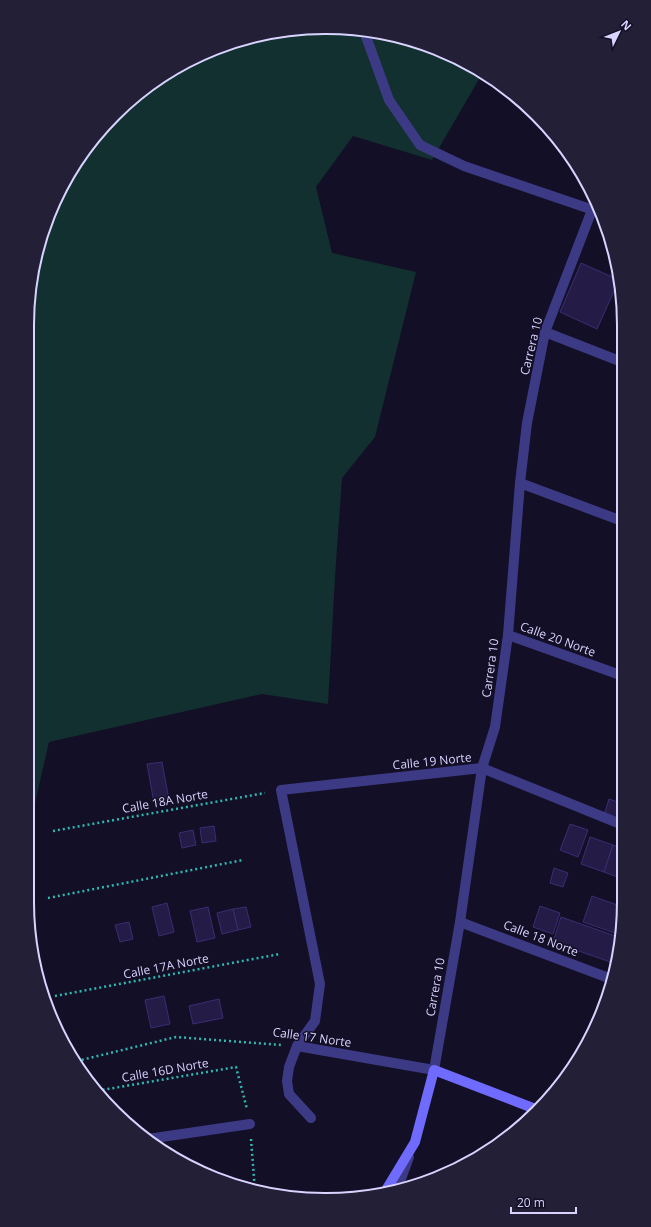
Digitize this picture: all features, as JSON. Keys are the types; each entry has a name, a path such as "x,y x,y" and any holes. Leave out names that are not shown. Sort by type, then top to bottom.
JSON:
{"street":[{"path":"366,36 389,100 420,145 464,166 592,207"},
{"name":"Carrera 10","path":"399,1183 415,1142 434,1070 460,922 482,768 495,727 508,634 520,483 527,423 545,332 595,214"},
{"path":"545,332 617,360"},
{"path":"520,483 617,519"},
{"name":"Calle 20 Norte","path":"508,634 617,674"},
{"name":"Calle 19 Norte","path":"281,790 482,768 617,823"},
{"path":"281,790 320,984 315,1021 297,1046 289,1067 287,1081 289,1094 311,1118"},
{"name":"Calle 18 Norte","path":"460,922 607,977"},
{"name":"Calle 17 Norte","path":"297,1046 434,1070 532,1108"},
{"path":"155,1138 250,1124"},
{"name":"Carrera 10","path":"389,1186 415,1142"}],"path":[{"name":"Calle 18A Norte","path":"53,831 281,790"},
{"path":"48,898 243,860"},
{"name":"Calle 17A Norte","path":"55,996 280,954"},
{"name":"Calle 17 Norte","path":"81,1060 176,1037 297,1046"},
{"name":"Calle 16D Norte","path":"103,1090 236,1067"}],"green space":[{"path":"326,34 364,36 401,44 437,56 479,78 432,160 353,136 316,187 332,253 416,272 375,437 342,478 328,704 262,694 49,742 34,807 34,326 36,287 49,232 64,197 83,164 106,133 119,119 148,94 164,83 197,64 232,49 287,36"}],"building":[{"path":"581,263 613,277 615,289 597,329 560,312"},
{"path":"162,762 169,800 154,803 147,764"},
{"path":"609,799 617,802 617,820 604,815"},
{"path":"570,824 588,830 578,857 560,850"},
{"path":"214,826 216,841 202,843 200,828"},
{"path":"193,830 196,845 182,848 179,833"},
{"path":"590,837 613,845 604,872 581,864"},
{"path":"613,845 617,847 617,877 604,872"},
{"path":"554,868 568,873 563,887 550,883"},
{"path":"592,896 617,905 615,933 583,922"},
{"path":"167,903 174,932 159,936 152,907"},
{"path":"540,906 560,913 553,934 533,927"},
{"path":"208,907 215,938 197,942 190,911"},
{"path":"246,907 251,927 238,930 233,909"},
{"path":"233,909 238,930 222,934 217,913"},
{"path":"561,917 615,936 610,962 553,942"},
{"path":"129,922 133,939 120,942 115,925"},
{"path":"164,996 170,1024 151,1028 145,1000"},
{"path":"219,999 223,1018 193,1024 189,1006"}]}
